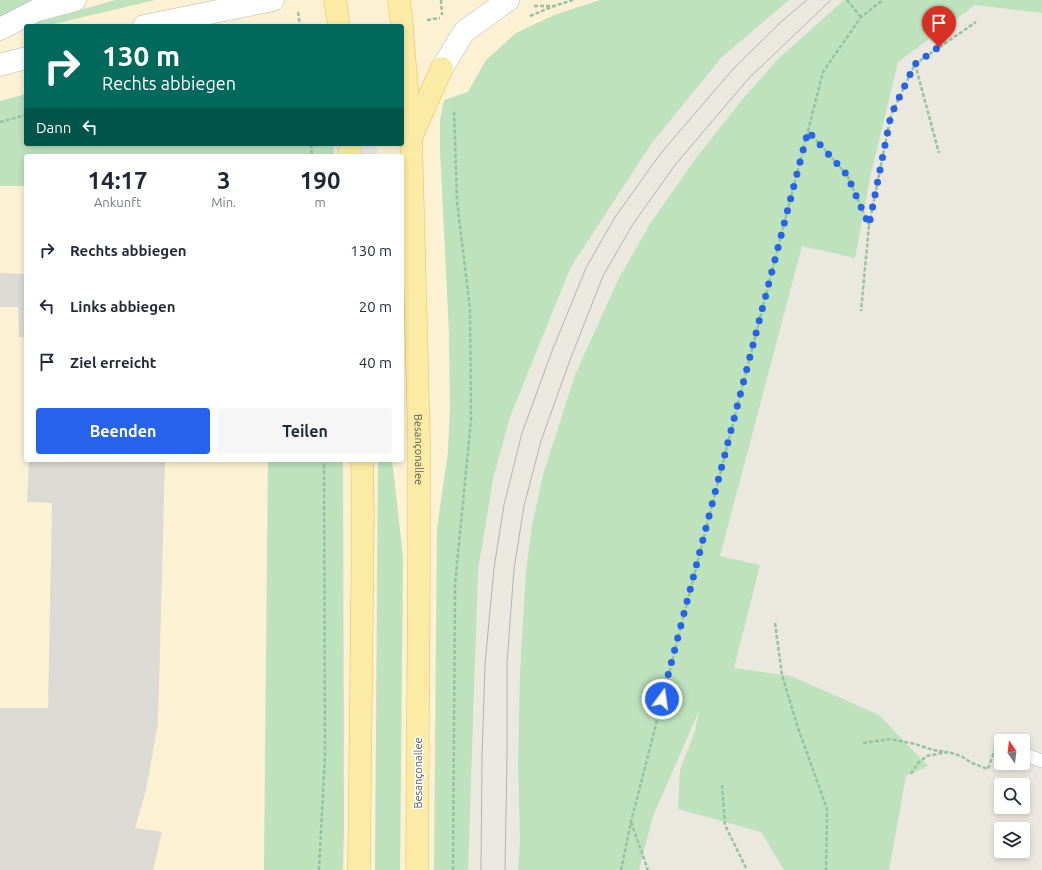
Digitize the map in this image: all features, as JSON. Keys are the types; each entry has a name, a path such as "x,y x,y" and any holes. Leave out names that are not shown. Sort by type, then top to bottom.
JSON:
{"main road":[{"path":"0,29 37,10 75,0"},
{"path":"154,24 273,0"},
{"path":"335,0 339,24"},
{"name":"Besançonallee","path":"399,0 402,24"},
{"path":"411,136 442,68 464,32 508,0"},
{"path":"183,18 200,24"},
{"name":"Besançonallee","path":"404,51 411,136 419,439 417,870"},
{"path":"0,65 24,59"},
{"path":"359,870 364,512 362,462"}],"lane":[{"path":"1030,757 1042,761"}],"path":[{"path":"441,0 442,18"},
{"path":"526,17 573,0"},
{"path":"847,0 860,17"},
{"path":"621,870 631,822 823,72 860,17 883,0"},
{"path":"860,311 869,225 891,115 915,64 976,22"},
{"path":"915,64 939,153"},
{"path":"453,870 455,584 471,420 470,309 457,201 454,111 456,105"},
{"path":"0,122 24,116"},
{"path":"808,131 847,175 869,225"},
{"path":"319,870 325,755 324,462"},
{"path":"775,623 782,675 798,728 827,809 826,870"},
{"path":"863,743 891,739 961,756 972,763 988,769 994,752"},
{"path":"911,774 918,763 927,756 948,752"},
{"path":"722,785 725,825 747,870"},
{"path":"631,822 648,870"}],"shaded area":[{"path":"33,0 116,0 37,22 36,24 24,24 24,95 0,101 0,17"},
{"path":"155,0 600,0 554,15 486,60 468,92 444,100 440,120 449,333 450,408 448,452 437,529 434,870 400,870 403,557 392,462 404,462 404,154 377,154 377,146 404,146 404,24 53,24"},
{"path":"0,186 24,186 24,462 268,462 264,870 0,870"},
{"path":"0,273 24,274 24,337 19,337 18,307 0,307"},
{"path":"29,462 165,462 158,723 146,790 135,828 162,832 153,870 0,870 0,708 48,708 52,503 27,502"},
{"path":"343,462 378,462 375,870 343,870"}],"green space":[{"path":"0,0 33,0 0,17"},
{"path":"116,0 155,0 53,24 36,24 37,22"},
{"path":"600,0 789,0 721,58 651,144 571,267 567,276 510,417 493,479 478,570 468,870 434,870 437,529 448,452 450,408 449,333 440,120 444,100 468,92 486,60 516,33 554,15"},
{"path":"844,0 1042,0 1042,13 975,5 898,62 870,178 855,258 802,246 720,556 760,565 734,668 791,676 879,715 928,766 906,776 889,870 784,870 761,832 678,809 680,770 695,731 699,711 653,816 639,870 518,870 520,843 518,762 520,673 526,571 532,526 543,475 575,375 619,278 650,224 693,162 741,101 778,59"},
{"path":"24,95 24,146 333,146 334,154 24,154 24,186 0,186 0,101"},
{"path":"268,462 343,462 343,870 264,870"},
{"path":"378,462 392,462 403,557 400,870 375,870"}],"tram line":[{"path":"481,870 485,664 494,568 504,505 522,433 552,351 586,268 615,217 661,153 734,68 783,20 807,0"},
{"path":"505,870 507,663 514,569 524,506 541,441 570,360 603,276 633,224 675,165 749,78 831,0"}],"route":[{"path":"662,699 808,131 847,175 869,225 891,115 915,64 939,47"}]}
